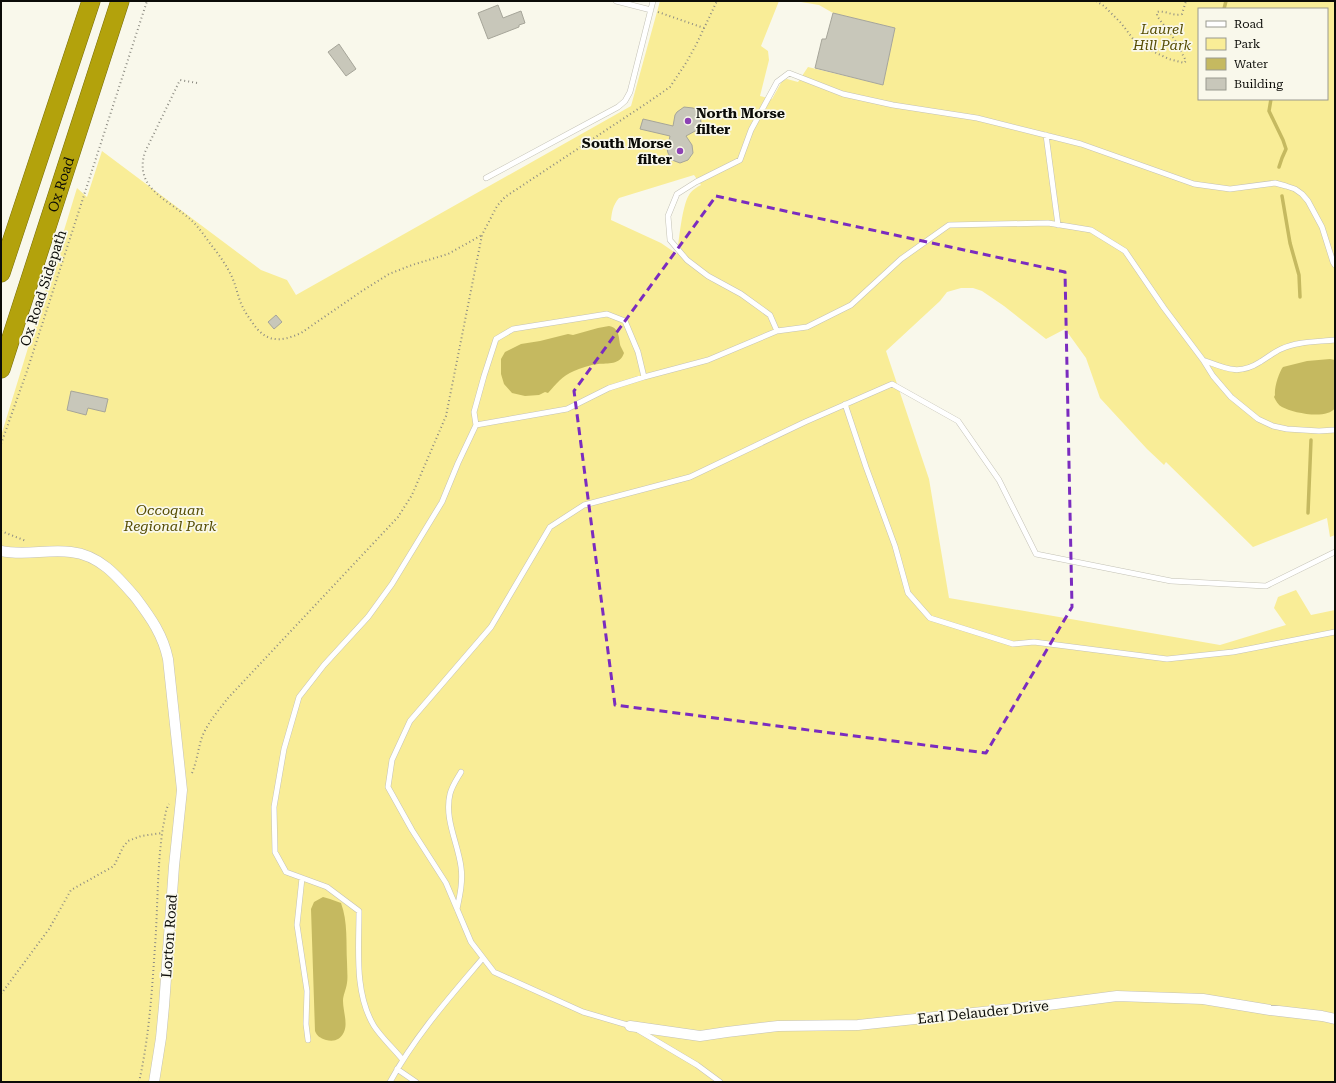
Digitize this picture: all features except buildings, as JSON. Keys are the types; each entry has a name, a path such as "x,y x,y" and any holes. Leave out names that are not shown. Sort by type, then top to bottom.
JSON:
{"highway":[{"name":"Ox Road","path":"1,273 91,1"},
{"name":"Ox Road","path":"1,368 120,1"}],"street":[{"name":"Lorton Road","path":"1,551 28,554 70,552 91,558 109,568 150,617 162,640 168,659 182,790 174,866 161,1038 154,1082"},
{"name":"Earl Delauder Drive","path":"630,1026 700,1036 778,1026 858,1025 1048,1005 1117,996 1203,999 1335,1019"}],"lane":[{"path":"616,1 651,10"},
{"path":"486,178 611,111 621,104 630,92 653,1"},
{"path":"777,331 770,315 741,294 708,276 688,260 670,240 668,216 677,194 696,182 740,160 751,130 777,82 789,73 844,94 893,105 977,118 1081,144 1194,184 1230,189 1275,183 1295,189 1308,201 1322,227 1333,262 1335,264"},
{"path":"1046,135 1058,225"},
{"path":"476,425 567,409 609,388 708,360 777,331 807,327 851,305 902,259 950,225 1048,224 1092,230 1125,250 1164,308 1203,360 1213,376 1231,397 1258,420 1274,426 1287,428 1319,431 1335,430"},
{"path":"402,1059 374,1026 363,1000 359,963 359,911 327,887 286,872 275,852 274,807 284,749 299,697 324,665 368,617 392,584 442,502 476,425 474,412 496,338 513,329 607,314 625,321 638,352 644,377"},
{"path":"1203,360 1226,369 1241,370 1254,366 1279,349 1296,343 1335,340"},
{"path":"720,1082 697,1066 630,1026 583,1012 494,972 471,942 446,883 412,830 388,787 392,760 410,721 491,627 550,527 584,505 690,477 845,404 892,384 958,421 999,480 1036,554 1171,581 1266,586 1335,552"},
{"path":"845,404 895,546 908,593 930,618 1013,644 1034,642 1167,659 1233,652 1335,632"},
{"path":"457,910 462,879 461,866 449,813 450,796 453,786 461,772"},
{"path":"302,878 297,925 307,991 306,1024 308,1040"},
{"path":"390,1082 402,1059 432,1018 483,958"},
{"path":"397,1069 416,1082"}],"path":[{"name":"Ox Road Sidepath","path":"1,444 27,371 147,1"},
{"path":"190,769 191,775 202,737 210,722 228,698 398,517 412,495 446,416 482,235 496,206 505,197 670,87 686,63 718,1"},
{"path":"1096,1 1104,6 1121,23 1137,44 1168,59 1184,63 1186,61 1175,40 1157,16 1157,12 1162,11 1177,15 1182,14 1186,1"},
{"path":"651,10 704,28"},
{"path":"197,83 180,80 145,152 142,160 142,170 145,179 154,191 193,222 215,250 230,273 244,310 258,331 264,336 279,340 291,338 301,333 389,274 448,254 482,235"},
{"path":"1,532 26,542"},
{"path":"139,1082 143,1064 151,999 162,833 168,805"},
{"path":"1,994 49,929 71,890 114,866 123,847 128,841 141,836 162,833"}],"highlighted area":[{"path":"716,196 1065,272 1072,607 986,753 615,705 574,391"}],"green space":[{"path":"660,1 779,1 761,46 768,51 769,60 760,96 772,99 782,81 787,79 798,82 808,67 883,85 895,28 833,13 819,5 795,1 1335,1 1335,535 1330,537 1327,518 1253,547 1166,462 1164,465 1147,449 1100,398 1086,358 1065,329 1046,339 982,291 973,288 961,288 947,292 940,301 886,351 929,479 949,598 1220,645 1286,625 1274,608 1278,597 1296,590 1311,615 1335,610 1335,1082 1,1082 1,436 77,188 87,197 102,151 261,270 287,280 296,295 631,106","holes":["694,175 701,185 691,192 684,207 677,254 661,243 611,220 613,208 619,198"]}],"water":[{"path":"609,326 616,329 624,353 620,360 592,365 574,371 557,383 548,393 545,392 539,395 525,396 512,393 504,384 501,374 501,359 505,352 521,344 568,334 573,335"},
{"path":"1335,360 1335,408 1331,412 1318,415 1301,413 1287,409 1278,404 1274,397 1275,388 1283,367 1307,361"},
{"path":"323,897 341,903 345,918 346,932 347,986 343,997 345,1028 341,1037 332,1041 320,1038 315,1031 311,909 314,902"}],"waterway":[{"path":"1224,8 1226,1"},
{"path":"1271,100 1269,111 1286,149 1279,167"},
{"path":"1282,196 1290,243 1299,275 1300,297"},
{"path":"1308,513 1311,440"}],"place":[{"name":"North Morse filter","path":"688,121"},
{"name":"South Morse filter","path":"680,151"}],"park label":[{"name":"Laurel Hill Park","path":"1162,38"},
{"name":"Occoquan Regional Park","path":"170,518"}]}
